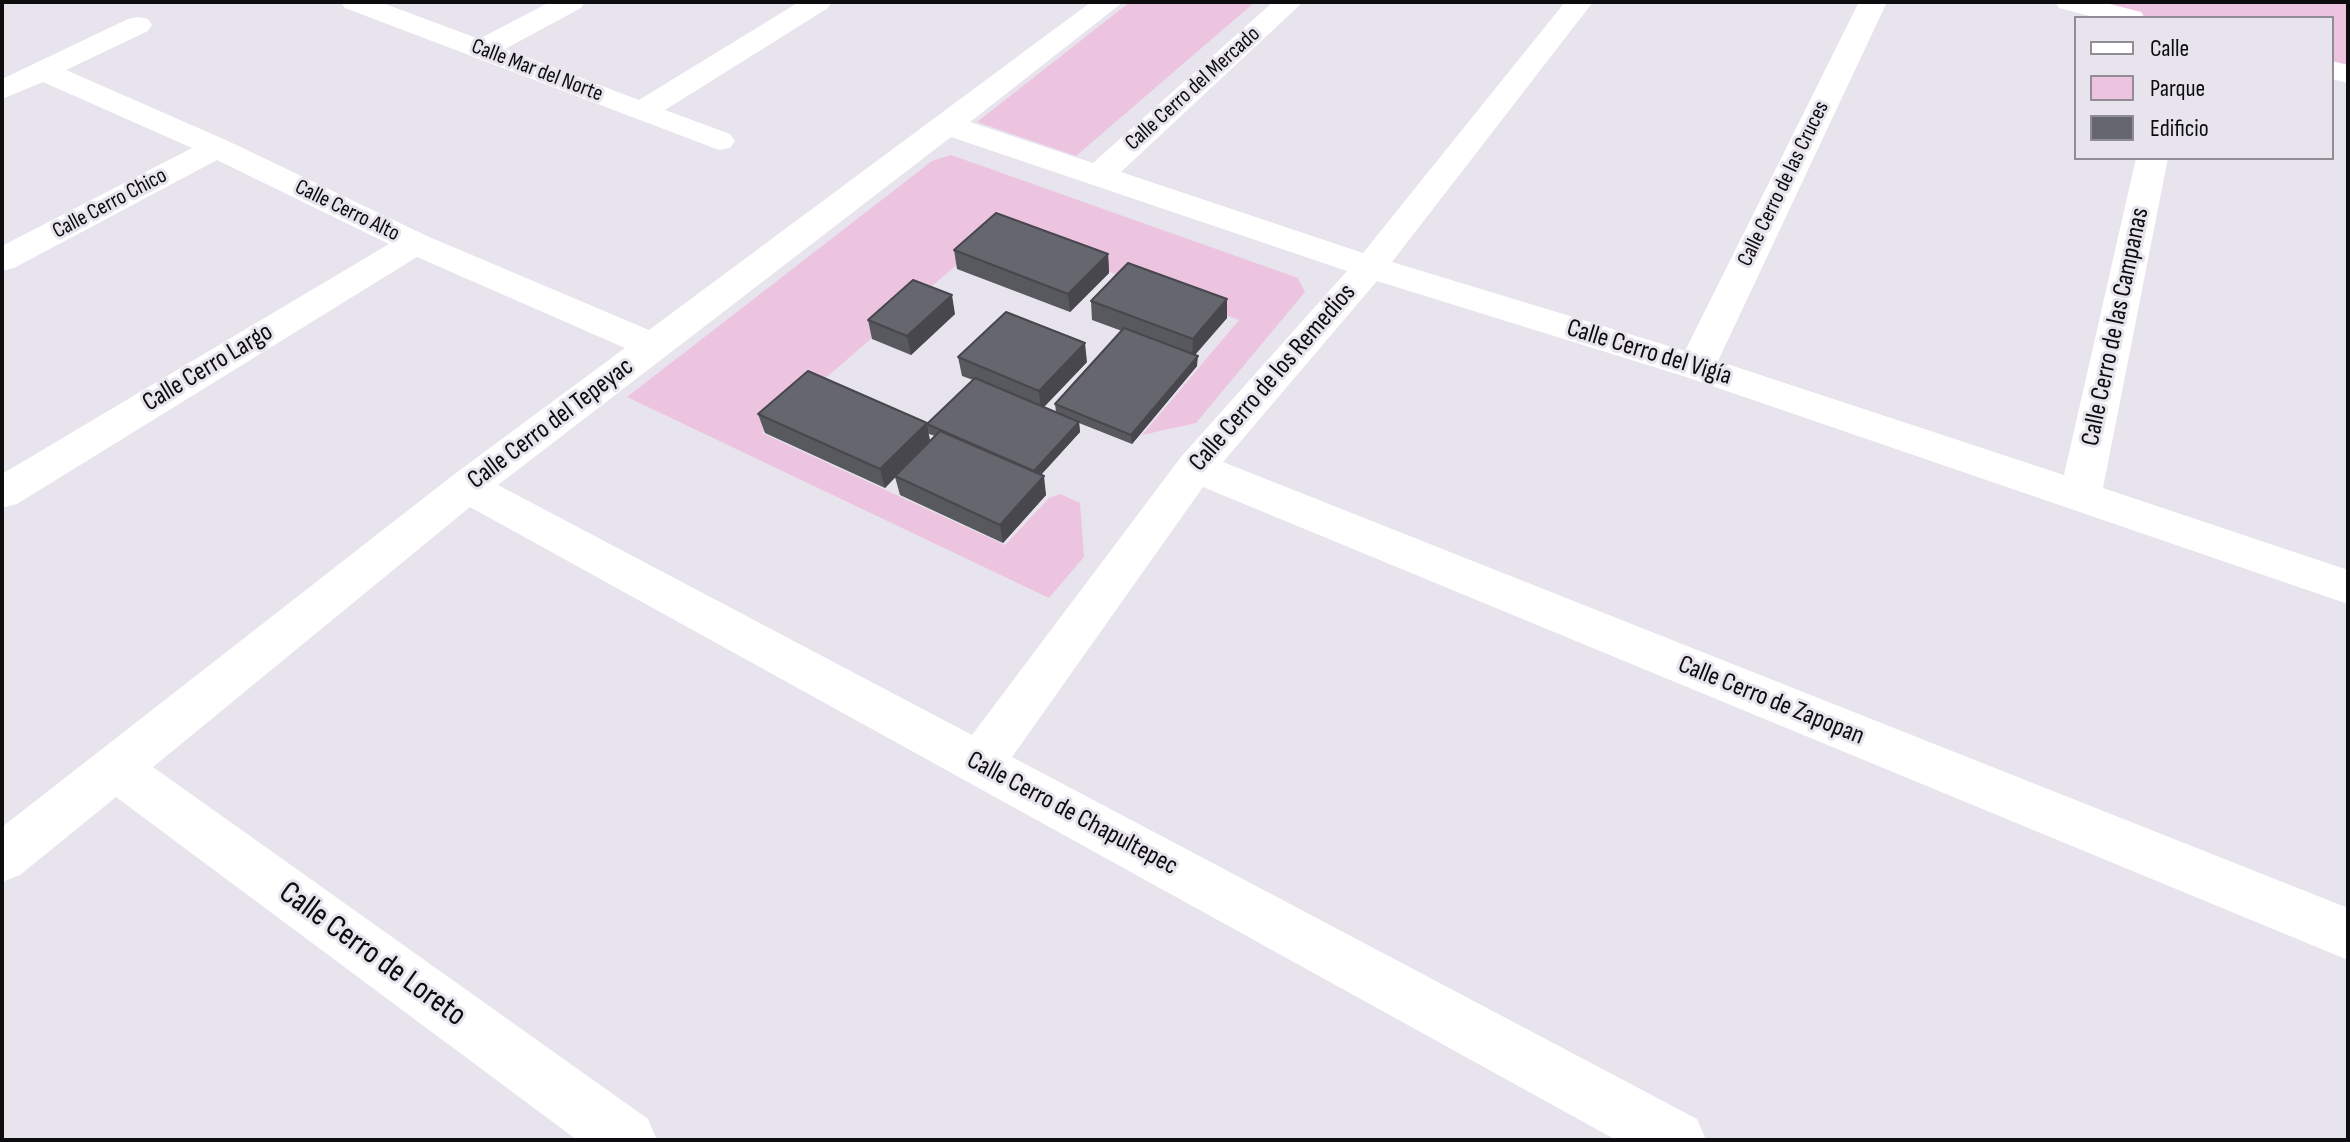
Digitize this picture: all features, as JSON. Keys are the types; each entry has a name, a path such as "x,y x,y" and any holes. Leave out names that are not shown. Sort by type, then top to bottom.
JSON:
{"street":[{"name":"Calle Mar del Norte","path":"355,2 719,141"},
{"path":"481,50 571,2"},
{"path":"642,111 818,2"},
{"name":"Calle Cerro del Tepeyac","path":"2,858 467,487 1109,2"},
{"name":"Calle Cerro del Mercado","path":"1098,176 1289,2"},
{"name":"Calle Cerro de los Remedios","path":"979,764 1195,467 1370,267 1579,2"},
{"name":"Calle Cerro de las Cruces","path":"1696,367 1873,2"},
{"path":"2069,2 2123,16"},
{"path":"2,90 138,25"},
{"name":"Calle Cerro Alto","path":"43,71 217,148 415,243 653,346"},
{"name":"Calle Cerro del Vigía","path":"948,125 1370,267 1696,367 2348,587"},
{"name":"Calle Cerro Chico","path":"2,260 217,148"},
{"name":"Calle Cerro de las Campanas","path":"2080,497 2152,160"},
{"name":"Calle Cerro Largo","path":"2,493 415,243"},
{"name":"Calle Cerro de Zapopan","path":"1195,467 2348,934"},
{"name":"Calle Cerro de Chapultepec","path":"467,487 1676,1140"},
{"name":"Calle Cerro de Loreto","path":"117,769 627,1140"}],"green space":[{"path":"1130,2 1255,2 1076,156 977,122"},
{"path":"2072,2 2348,2 2348,74 2334,70 2334,16 2125,16"},
{"path":"951,155 1298,278 1305,292 1196,423 1142,435 1239,320 997,230 762,433 1005,545 1049,498 1060,494 1080,503 1084,557 1049,598 627,397 932,161"}],"building":[{"path":"996,213 1108,254 1068,294 954,250"},
{"path":"1128,263 1227,299 1193,339 1091,301"},
{"path":"913,280 952,295 907,336 868,320"},
{"path":"1006,312 1085,343 1039,391 958,357"},
{"path":"1124,328 1198,356 1131,435 1055,404"},
{"path":"808,371 927,423 880,469 758,414"},
{"path":"975,378 1079,422 1034,471 927,424"},
{"path":"940,431 1044,476 1000,525 895,476"}]}
